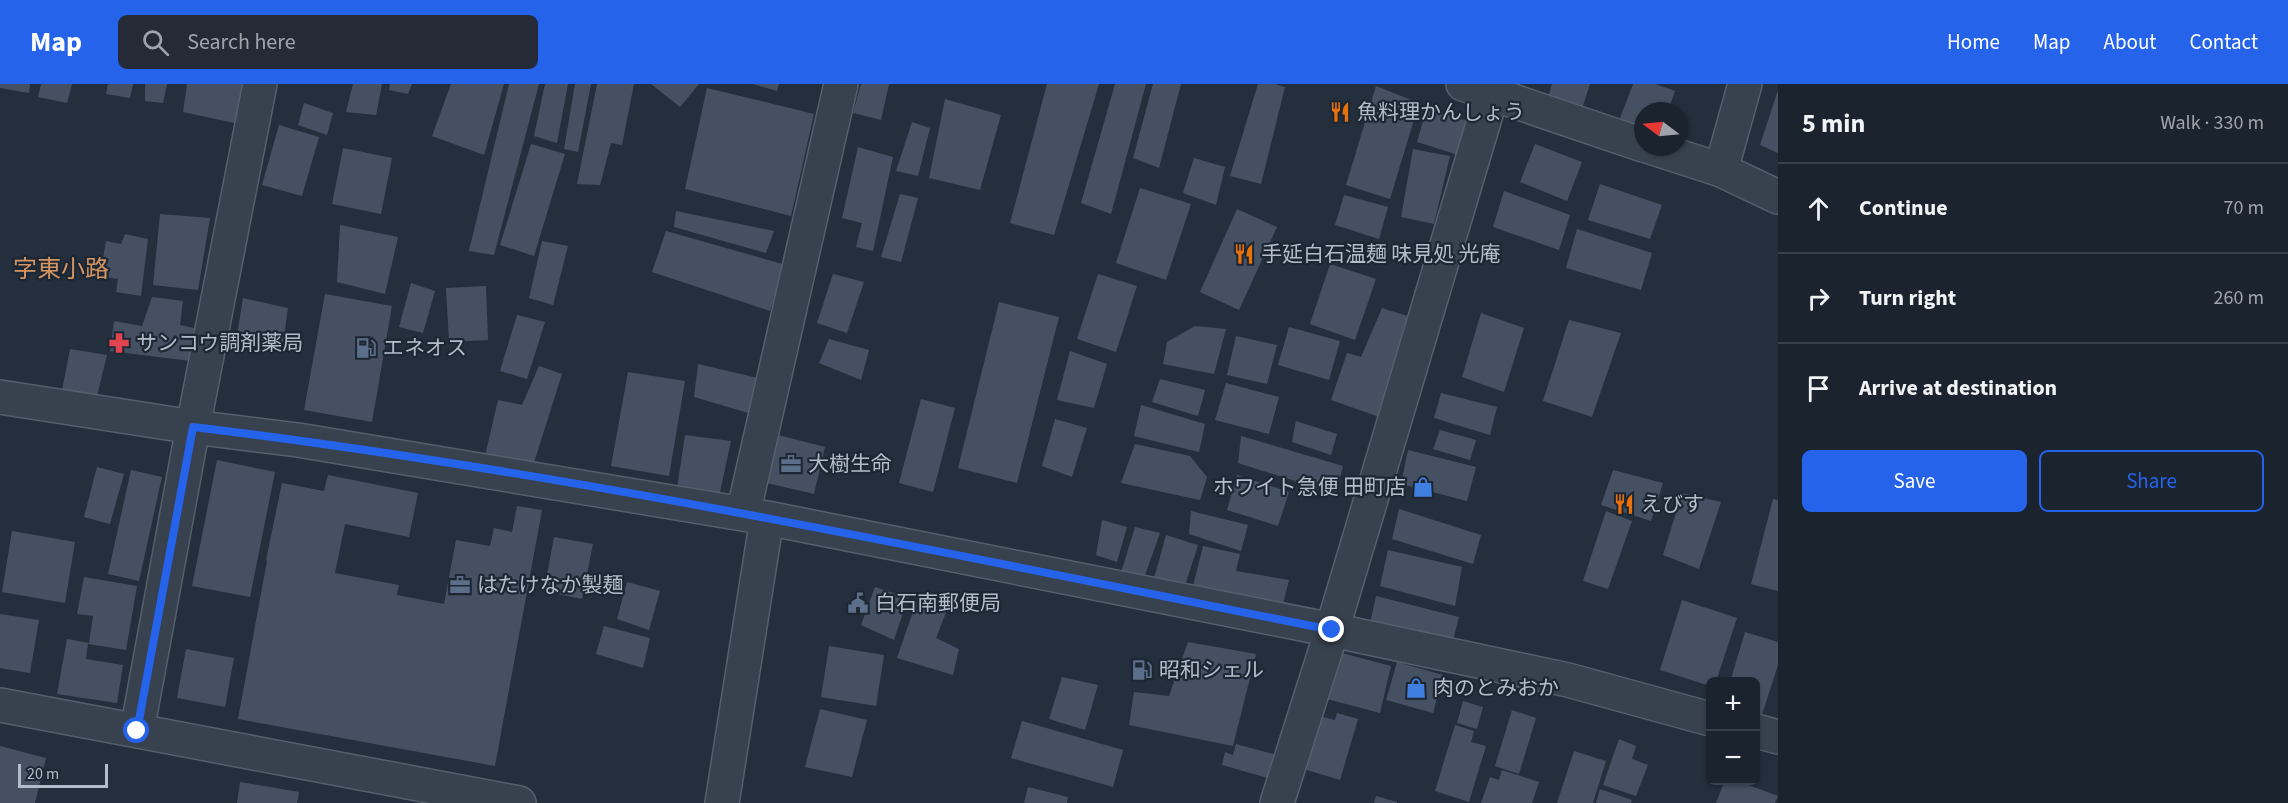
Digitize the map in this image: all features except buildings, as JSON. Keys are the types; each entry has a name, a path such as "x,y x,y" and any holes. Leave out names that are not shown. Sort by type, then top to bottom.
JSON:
{"street":[{"path":"137,731 260,84"},
{"path":"722,803 755,516 841,84"},
{"path":"1720,170 1745,84"},
{"path":"1277,803 1332,630 1484,87 1634,141"},
{"path":"1677,156 1720,170 1778,197"},
{"path":"0,397 193,427 298,440 755,516 1332,630 1568,680 1706,718"},
{"path":"0,705 519,803"},
{"path":"1760,732 1778,737"}],"place":[{"name":"魚料理かんしょう","path":"1340,112"},
{"name":"手延白石温麺 味見処 光庵","path":"1244,254"},
{"name":"サンコウ調剤薬局","path":"119,343"},
{"name":"エネオス","path":"366,348"},
{"name":"大樹生命","path":"791,464"},
{"name":"ホワイト急便 田町店","path":"1423,487"},
{"name":"えびす","path":"1624,504"},
{"name":"はたけなか製麺","path":"460,585"},
{"name":"白石南郵便局","path":"858,603"},
{"name":"昭和シェル","path":"1142,670"},
{"name":"肉のとみおか","path":"1416,688"}],"district":[{"name":"字東小路","path":"61,269"}],"route":[{"path":"137,731 193,427 298,440 743,514 1332,630"}]}
